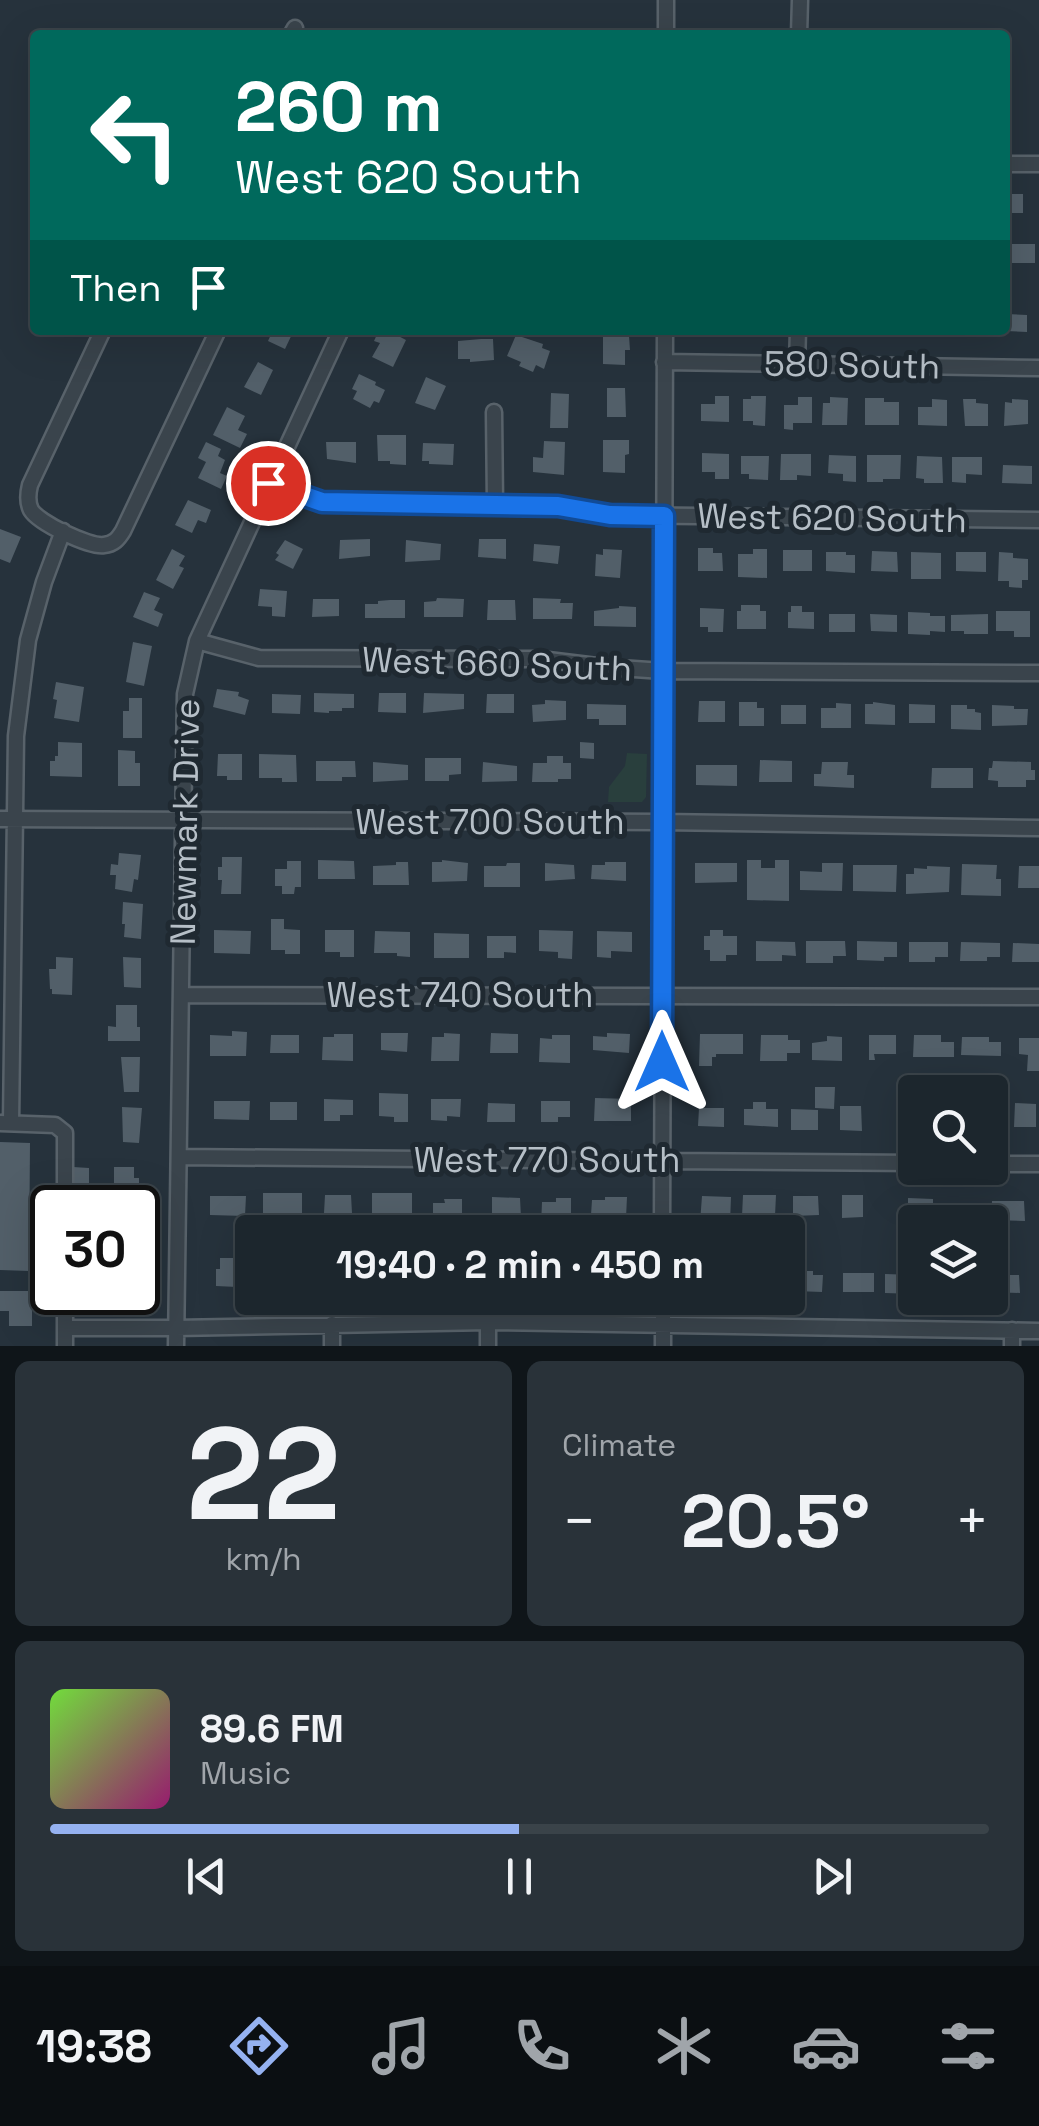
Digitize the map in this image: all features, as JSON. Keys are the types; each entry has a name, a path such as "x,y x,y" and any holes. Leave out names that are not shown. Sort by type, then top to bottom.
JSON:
{"street":[{"path":"666,0 666,30"},
{"path":"800,0 800,30"},
{"path":"1010,164 1039,164"},
{"path":"101,335 30,485 28,498 31,509 41,520 93,545 116,541 216,335"},
{"name":"Newmark Drive","path":"176,1346 185,694 196,641 339,335"},
{"path":"662,1215 664,335"},
{"path":"798,335 798,364"},
{"name":"580 South","path":"664,362 1039,368"},
{"path":"494,412 495,504"},
{"name":"West 620 South","path":"268,483 322,502 558,506 610,515 1039,520"},
{"path":"63,531 28,640 7,819 6,1123 55,1125 65,1133 65,1185"},
{"name":"West 660 South","path":"196,641 259,658 540,659 663,670 1039,673"},
{"name":"West 700 South","path":"7,819 1039,828"},
{"name":"West 740 South","path":"182,995 1039,997"},
{"name":"West 770 South","path":"179,1157 898,1163"},
{"path":"1008,1164 1039,1164"},
{"path":"65,1315 65,1346"},
{"path":"663,1315 663,1346"},
{"path":"65,1328 488,1322 841,1327 1012,1338 1039,1331"},
{"path":"488,1322 488,1346"},
{"path":"332,1324 332,1346"},
{"path":"840,1346 841,1327"}],"green space":[{"path":"627,753 647,754 646,797 642,802 608,802 609,787 625,766"}],"building":[{"path":"1010,194 1023,194 1023,213 1010,213"},
{"path":"1010,244 1035,244 1035,263 1010,263"},
{"path":"1010,314 1027,315 1027,332 1010,331"},
{"path":"271,335 292,335 285,349 268,341"},
{"path":"377,335 396,335 406,340 393,367 372,357 380,343 374,341"},
{"path":"516,335 543,344 542,348 550,351 544,369 536,365 533,372 507,356"},
{"path":"603,336 629,336 625,365 603,364"},
{"path":"493,339 494,360 458,359 458,341"},
{"path":"258,362 273,370 261,395 244,387"},
{"path":"359,374 385,390 379,403 374,401 370,408 353,399 357,391 352,389"},
{"path":"426,377 446,386 435,410 415,403"},
{"path":"607,388 625,388 626,417 607,417"},
{"path":"551,393 569,394 568,428 550,428"},
{"path":"715,396 729,396 729,422 701,421 701,404 715,404"},
{"path":"766,396 765,426 743,421 743,399"},
{"path":"798,397 812,397 812,423 793,423 793,430 784,429 784,405 798,405"},
{"path":"830,397 848,398 847,425 822,425 823,403 830,403"},
{"path":"865,398 899,402 899,425 865,425"},
{"path":"932,399 947,400 947,426 918,425 918,407 932,407"},
{"path":"963,399 988,404 988,426 965,426"},
{"path":"1012,399 1028,400 1028,424 1004,426 1005,402 1012,403"},
{"path":"227,407 245,416 238,430 247,434 240,448 213,435"},
{"path":"377,435 406,435 406,465 378,461"},
{"path":"603,440 629,440 625,473 603,472"},
{"path":"544,441 565,442 564,475 533,472 533,457 543,458"},
{"path":"206,442 221,449 218,456 225,460 220,473 227,476 221,489 198,478 206,462 198,458"},
{"path":"326,442 356,442 356,463 327,459"},
{"path":"423,443 454,444 453,465 422,461"},
{"path":"702,453 729,454 729,479 715,479 715,472 702,472"},
{"path":"781,454 811,454 811,476 780,480"},
{"path":"829,455 856,456 856,482 843,481 843,474 828,473"},
{"path":"867,455 901,455 900,479 867,482"},
{"path":"741,456 769,456 768,480 749,479 749,474 741,474"},
{"path":"917,456 942,457 943,483 924,483 924,479 916,478"},
{"path":"952,457 982,457 982,475 966,474 966,483 952,482"},
{"path":"1003,465 1032,466 1032,484 1002,483"},
{"path":"188,500 211,510 206,523 198,520 192,533 175,525"},
{"path":"0,529 21,537 10,563 0,559"},
{"path":"370,539 370,556 339,559 340,540"},
{"path":"479,539 506,539 506,559 478,557"},
{"path":"285,540 303,549 293,569 275,560"},
{"path":"406,540 441,544 440,560 405,562"},
{"path":"534,544 560,546 558,564 533,561"},
{"path":"698,548 713,548 713,553 722,553 723,571 698,571"},
{"path":"172,549 185,556 179,566 184,568 173,589 156,580"},
{"path":"603,549 622,550 620,578 595,576 596,554 603,555"},
{"path":"753,549 767,549 767,578 738,577 738,554 753,554"},
{"path":"783,550 812,550 812,571 783,571"},
{"path":"872,551 897,552 898,572 871,571"},
{"path":"826,552 855,555 855,573 826,571"},
{"path":"911,552 941,553 941,579 911,579"},
{"path":"956,552 986,552 986,572 956,571"},
{"path":"999,552 1028,559 1028,580 1022,580 1022,588 1009,587 1009,581 998,581"},
{"path":"260,589 287,591 285,617 272,616 272,607 258,606"},
{"path":"144,592 160,598 154,610 163,614 158,627 133,617"},
{"path":"437,598 464,599 463,617 424,617 424,602"},
{"path":"533,598 573,603 572,619 533,619"},
{"path":"313,599 339,599 339,616 312,617"},
{"path":"405,600 405,618 365,618 365,604"},
{"path":"488,600 515,600 516,620 487,620"},
{"path":"741,605 760,605 760,611 766,611 766,629 737,629"},
{"path":"791,606 802,606 802,612 814,612 814,629 788,628"},
{"path":"636,607 636,627 594,626 594,611"},
{"path":"700,608 724,609 723,632 708,632 708,627 700,627"},
{"path":"996,611 1030,611 1030,637 1014,637 1014,631 996,631"},
{"path":"908,612 945,616 945,632 908,634"},
{"path":"829,614 855,614 855,632 829,632"},
{"path":"870,614 897,615 897,632 871,631"},
{"path":"988,614 988,634 951,631 951,615"},
{"path":"133,642 152,646 144,686 126,682"},
{"path":"56,682 84,687 79,722 54,718"},
{"path":"217,689 239,692 238,696 249,700 245,715 213,707"},
{"path":"314,693 354,694 354,708 314,712"},
{"path":"379,693 406,693 406,713 378,712"},
{"path":"424,693 464,694 464,709 423,713"},
{"path":"272,694 301,695 300,714 272,713"},
{"path":"487,694 514,694 514,713 486,713"},
{"path":"129,698 142,698 142,738 123,738 123,711 129,711"},
{"path":"545,700 566,701 566,720 533,722 532,705 545,704"},
{"path":"699,701 725,701 725,722 698,722"},
{"path":"739,702 757,702 757,708 764,708 764,726 739,726"},
{"path":"836,703 851,704 851,728 821,728 821,708 836,708"},
{"path":"587,704 626,705 626,725 599,725 599,719 587,719"},
{"path":"865,704 895,705 895,725 865,724"},
{"path":"909,704 935,705 935,723 909,723"},
{"path":"781,705 806,705 806,724 781,724"},
{"path":"951,705 967,705 967,709 981,713 981,730 951,729"},
{"path":"992,705 1028,709 1027,725 992,726"},
{"path":"58,742 82,743 82,777 50,776 50,761 58,756"},
{"path":"580,742 594,743 594,759 580,758"},
{"path":"118,750 135,751 135,763 140,763 140,786 118,786"},
{"path":"218,754 242,754 242,780 217,776"},
{"path":"259,754 296,755 297,782 259,778"},
{"path":"547,756 563,756 563,763 571,763 571,779 532,782 533,763 547,763"},
{"path":"425,758 461,758 461,774 449,775 449,781 425,781"},
{"path":"760,760 792,761 792,782 759,782"},
{"path":"316,761 355,761 356,777 316,781"},
{"path":"993,761 1031,762 1035,780 1026,780 1026,787 998,787 998,781 988,780"},
{"path":"373,762 408,765 408,780 373,782"},
{"path":"483,762 517,766 517,781 482,782"},
{"path":"822,762 848,762 847,775 854,775 854,788 814,786 814,774 821,774"},
{"path":"696,765 737,765 737,786 696,785"},
{"path":"932,768 973,768 973,788 931,788"},
{"path":"119,853 141,855 132,892 115,889 116,875 110,875 111,864 118,865"},
{"path":"222,857 242,857 241,894 221,894 218,867 222,867"},
{"path":"318,860 354,861 355,879 318,879"},
{"path":"747,860 761,860 761,868 775,868 775,860 789,860 789,901 747,900"},
{"path":"287,861 301,861 301,887 295,887 294,894 282,894 282,886 275,886 275,869 287,869"},
{"path":"408,862 409,885 373,885 373,866"},
{"path":"432,862 468,863 467,881 432,882"},
{"path":"626,862 626,881 591,879 592,865"},
{"path":"520,863 520,887 484,887 484,866"},
{"path":"545,863 574,865 575,879 545,881"},
{"path":"695,863 737,863 737,882 695,883"},
{"path":"822,863 843,863 842,891 800,890 800,871 822,872"},
{"path":"962,864 997,865 1001,896 961,895"},
{"path":"853,865 897,865 896,892 853,891"},
{"path":"927,866 950,867 949,892 906,894 906,874"},
{"path":"1019,866 1039,866 1039,888 1018,888"},
{"path":"123,902 143,904 141,939 124,937"},
{"path":"271,919 284,919 284,929 300,930 300,954 271,950"},
{"path":"214,930 251,931 250,954 214,953"},
{"path":"325,930 354,930 354,957 325,952"},
{"path":"539,930 573,931 572,959 558,958 558,952 539,951"},
{"path":"710,930 723,930 723,936 737,936 737,955 726,955 726,961 710,961 710,950 704,950 704,936 710,936"},
{"path":"375,931 410,932 410,957 374,953"},
{"path":"597,931 632,932 632,952 611,951 611,958 597,957"},
{"path":"434,933 469,934 469,958 434,958"},
{"path":"487,936 516,936 516,953 504,952 504,958 487,958"},
{"path":"756,941 795,942 796,956 782,955 782,961 756,961"},
{"path":"806,941 845,941 846,956 833,956 833,963 806,963"},
{"path":"857,941 897,942 897,957 884,957 884,961 857,960"},
{"path":"909,942 948,942 948,957 935,957 935,962 909,962"},
{"path":"961,942 1000,943 1000,957 960,961"},
{"path":"1013,943 1039,944 1039,962 1012,962"},
{"path":"56,957 73,958 72,995 52,994 49,969 56,969"},
{"path":"123,957 141,958 141,988 124,987"},
{"path":"116,1005 137,1005 140,1041 108,1041 108,1026 116,1027"},
{"path":"232,1031 247,1032 246,1056 210,1056 210,1035 232,1036"},
{"path":"381,1033 408,1033 407,1052 381,1050"},
{"path":"444,1033 460,1034 459,1061 431,1061 432,1037 444,1037"},
{"path":"491,1033 518,1034 518,1053 490,1053"},
{"path":"607,1033 630,1034 629,1053 593,1050 593,1036 607,1037"},
{"path":"353,1034 353,1061 322,1060 323,1037"},
{"path":"700,1034 743,1034 743,1054 716,1054 712,1066 699,1066"},
{"path":"271,1035 299,1035 299,1053 270,1053"},
{"path":"552,1035 570,1035 570,1063 539,1062 540,1038 552,1039"},
{"path":"761,1035 788,1035 788,1040 800,1040 800,1053 787,1053 787,1061 760,1061"},
{"path":"869,1035 896,1035 896,1054 874,1054 875,1060 869,1060"},
{"path":"914,1035 941,1035 941,1042 954,1042 954,1057 913,1057"},
{"path":"827,1036 842,1037 842,1061 812,1060 812,1043 827,1041"},
{"path":"962,1037 989,1037 989,1042 1001,1042 1001,1056 961,1055"},
{"path":"1019,1038 1039,1038 1039,1071 1027,1071 1028,1055 1019,1054"},
{"path":"121,1057 140,1057 139,1092 124,1092"},
{"path":"815,1087 835,1087 834,1109 815,1108"},
{"path":"379,1093 408,1094 408,1122 379,1116"},
{"path":"595,1098 631,1099 631,1121 594,1121"},
{"path":"324,1099 353,1100 353,1115 340,1115 340,1121 324,1121"},
{"path":"431,1099 461,1099 460,1117 431,1120"},
{"path":"214,1101 250,1101 249,1120 214,1119"},
{"path":"541,1101 570,1101 570,1117 541,1122"},
{"path":"270,1102 297,1102 297,1120 270,1120"},
{"path":"753,1102 766,1102 766,1109 778,1109 778,1127 744,1125 744,1109 753,1109"},
{"path":"488,1103 515,1104 515,1122 487,1122"},
{"path":"1015,1103 1036,1104 1036,1127 1014,1127"},
{"path":"840,1106 861,1106 862,1131 840,1130"},
{"path":"122,1107 142,1108 139,1143 123,1142"},
{"path":"699,1108 724,1108 724,1127 698,1126"},
{"path":"791,1109 818,1110 818,1130 791,1130"},
{"path":"0,1142 30,1143 29,1271 0,1270"},
{"path":"73,1167 89,1168 89,1185 73,1185"},
{"path":"114,1167 134,1167 139,1185 114,1185"},
{"path":"263,1193 302,1193 302,1214 263,1214"},
{"path":"372,1193 412,1193 412,1215 372,1214"},
{"path":"325,1195 351,1195 352,1213 324,1213"},
{"path":"743,1195 776,1195 775,1215 742,1215"},
{"path":"842,1195 863,1195 863,1217 842,1218"},
{"path":"210,1196 246,1196 245,1215 210,1215"},
{"path":"702,1196 731,1197 730,1215 701,1215"},
{"path":"793,1196 818,1196 819,1215 793,1215"},
{"path":"492,1197 520,1198 521,1215 492,1215"},
{"path":"627,1197 626,1215 591,1215 592,1200"},
{"path":"556,1198 571,1198 571,1215 541,1215 542,1202 556,1202"},
{"path":"908,1198 933,1199 933,1205 908,1205"},
{"path":"444,1199 462,1199 462,1215 433,1215 433,1203 445,1203"},
{"path":"992,1201 1024,1201 1025,1221 1008,1220 1008,1205 992,1205"},
{"path":"220,1258 235,1258 235,1287 216,1286 216,1269 220,1269"},
{"path":"805,1271 823,1275 822,1292 805,1291"},
{"path":"843,1273 874,1273 874,1292 843,1292"},
{"path":"885,1274 898,1274 898,1293 885,1293"},
{"path":"1008,1275 1019,1275 1020,1293 1008,1293"},
{"path":"0,1291 30,1291 32,1326 9,1326 9,1311 0,1311"}],"route":[{"path":"268,483 322,502 558,506 610,515 664,516 662,1062"}]}
